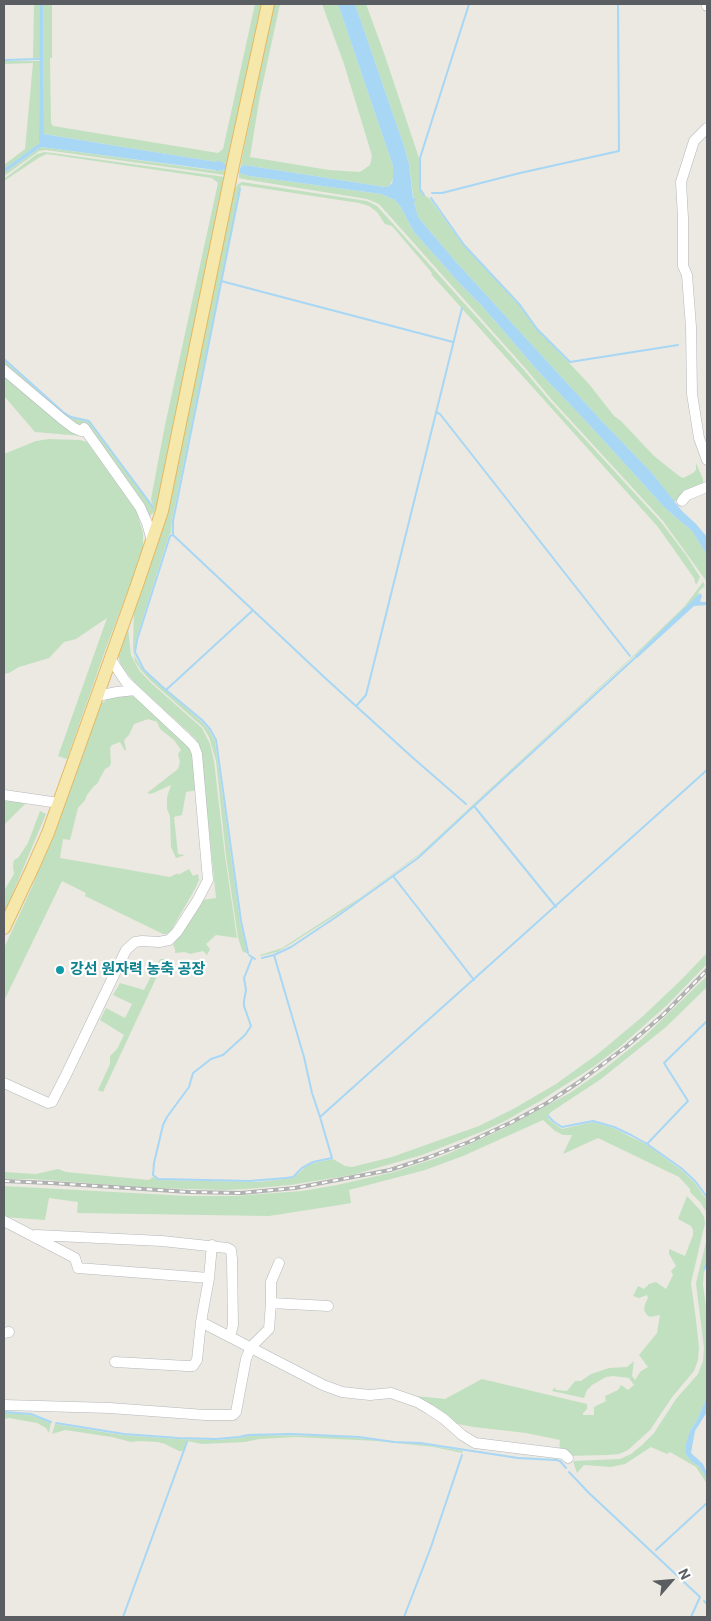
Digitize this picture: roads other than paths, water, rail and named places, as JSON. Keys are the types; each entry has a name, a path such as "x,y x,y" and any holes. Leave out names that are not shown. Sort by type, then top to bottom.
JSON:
{"main road":[{"path":"4,928 32,870 59,803 152,541 164,502 232,169 268,4"}],"street":[{"path":"707,128 694,141 680,182 683,218 683,266 686,275 691,327 692,394 699,438 707,460"},
{"path":"4,370 74,428 81,431 85,430 140,508 152,541"},
{"path":"682,501 687,495 707,487"},
{"path":"4,1083 48,1103 52,1102 126,950 135,942 169,940 177,932 198,900 208,880 197,754 194,746 135,690 118,671 110,658"},
{"path":"97,696 135,690"},
{"path":"4,795 59,803"},
{"path":"4,1221 75,1258 78,1268 209,1278"},
{"path":"30,1234 212,1245 231,1250 233,1325 230,1337"},
{"path":"115,1362 193,1366 197,1360 212,1245"},
{"path":"4,1405 110,1408 205,1415 233,1415 236,1412 246,1359 251,1347 269,1329 272,1303 270,1294 271,1282 279,1263"},
{"path":"272,1303 328,1306"},
{"path":"201,1322 323,1385 342,1392 370,1395 391,1392 417,1402 437,1414 462,1435 475,1443 564,1454 568,1458"}],"water":[{"path":"40,4 43,4 44,134 217,162 217,160 228,165 226,169 218,172 215,170 41,147 4,173 4,169 40,143"},
{"path":"338,4 355,4 404,146 409,164 413,198 416,199 414,202 418,217 457,263 652,473 682,511 696,524 707,537 707,555 692,531 666,509 538,371 414,232 395,200 381,194 249,176 239,173 240,168 244,165 385,187 392,183 393,166"},
{"path":"700,593 702,596 700,601 706,602 707,605 694,606 637,658 635,656"},
{"path":"707,1396 707,1412 695,1431 691,1453 703,1464 707,1473 707,1479 699,1466 692,1462 685,1453 690,1431"}],"waterway":[{"path":"424,195 420,189 420,158 469,4"},
{"path":"432,193 442,193 619,151 618,4"},
{"path":"4,60 41,59"},
{"path":"240,189 173,521 173,535 323,676 466,804"},
{"path":"431,198 464,245 520,305 537,329 570,362 678,345"},
{"path":"221,281 453,342"},
{"path":"357,705 366,695 462,308"},
{"path":"4,359 63,412 71,417 89,421 153,507"},
{"path":"436,412 440,414 630,656"},
{"path":"166,690 144,670 135,652 137,640 170,536 173,535"},
{"path":"248,953 241,921 216,740 202,720 166,690 252,611"},
{"path":"556,907 474,806 637,656"},
{"path":"252,958 244,978 246,990 244,1006 251,1026 245,1035 223,1055 211,1059 193,1073 189,1087 163,1125 154,1163 153,1175 158,1179 250,1181 286,1178 293,1177 302,1168 313,1162 332,1158 320,1117 707,770"},
{"path":"320,1117 274,955 291,947 339,915 418,858 474,806"},
{"path":"393,876 474,980"},
{"path":"249,955 255,959"},
{"path":"262,958 274,955"},
{"path":"647,1144 688,1101 664,1063 707,1021"},
{"path":"548,1116 562,1127 593,1121 614,1127 631,1135 681,1168 695,1181 707,1197"},
{"path":"704,1270 707,1261"},
{"path":"4,1412 31,1414 51,1422"},
{"path":"56,1423 124,1434 178,1438 216,1439 248,1435 292,1434 359,1437 394,1442 420,1443 518,1458 556,1460 560,1461 566,1468"},
{"path":"123,1617 187,1442"},
{"path":"404,1617 431,1547 462,1455"},
{"path":"569,1472 700,1597 691,1617"},
{"path":"656,1550 707,1503"},
{"path":"704,1601 707,1604"}],"railway":[{"path":"4,1181 189,1192 241,1193 295,1188 390,1170 469,1142 547,1103 627,1046 664,1014 707,970"}],"place":[{"name":"강선 원자력 농축 공장","path":"60,970"}]}
